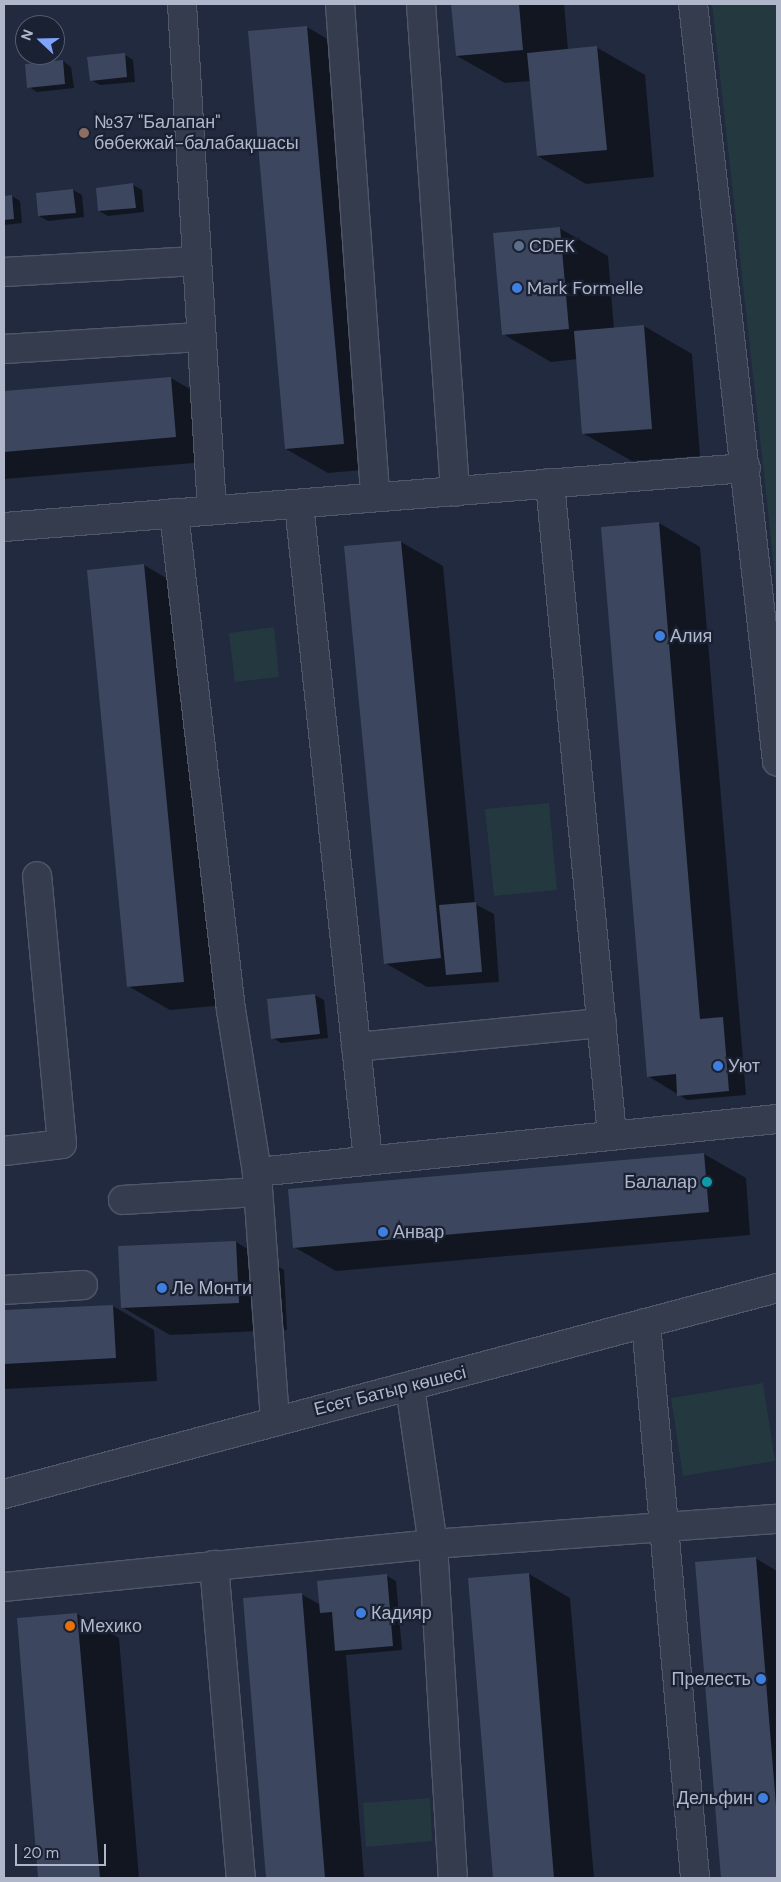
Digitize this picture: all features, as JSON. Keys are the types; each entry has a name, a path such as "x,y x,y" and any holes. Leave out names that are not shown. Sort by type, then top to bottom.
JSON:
{"street":[{"path":"182,4 200,336 212,510"},
{"path":"340,4 375,497"},
{"path":"421,4 455,492"},
{"path":"693,4 746,468 777,762"},
{"path":"4,272 196,261"},
{"path":"4,350 200,336"},
{"path":"4,527 746,468"},
{"path":"550,483 612,1135"},
{"path":"299,504 368,1159"},
{"path":"174,514 231,1010 257,1182 275,1420"},
{"path":"4,1151 62,1144 37,876"},
{"path":"356,1047 602,1023"},
{"path":"123,1200 257,1182 368,1159 777,1119"},
{"path":"4,1290 83,1286"},
{"name":"Есет Батыр көшесі","path":"4,1494 275,1420 410,1387 777,1288"},
{"path":"646,1323 666,1526 695,1878"},
{"path":"410,1387 433,1544 453,1878"},
{"path":"4,1587 433,1544 777,1519"},
{"path":"214,1565 241,1878"}],"green space":[{"path":"712,4 777,4 777,597 767,502"},
{"path":"274,627 279,677 235,682 229,633"},
{"path":"549,803 557,890 494,896 485,809"},
{"path":"763,1383 775,1461 683,1476 671,1398"},
{"path":"430,1798 432,1841 366,1847 363,1803"}],"building":[{"path":"451,4 519,4 523,50 456,56"},
{"path":"307,26 344,444 285,449 248,31"},
{"path":"597,46 607,150 537,156 527,53"},
{"path":"125,53 127,77 90,81 87,57"},
{"path":"25,65 63,65 65,84 27,88"},
{"path":"133,183 136,208 98,211 96,188"},
{"path":"73,189 76,213 38,216 36,193"},
{"path":"12,195 14,219 4,220 4,196"},
{"path":"560,227 569,329 502,335 493,233"},
{"path":"644,325 652,429 582,434 574,331"},
{"path":"171,377 176,437 4,452 4,391"},
{"path":"659,522 700,1019 723,1017 729,1091 677,1096 676,1074 647,1077 601,527"},
{"path":"401,541 441,958 384,964 344,546"},
{"path":"144,564 184,982 127,987 87,570"},
{"path":"476,902 482,972 446,975 439,905"},
{"path":"315,994 320,1034 271,1039 267,999"},
{"path":"704,1153 709,1212 293,1248 288,1189"},
{"path":"236,1241 239,1303 121,1308 118,1246"},
{"path":"113,1305 116,1358 4,1364 4,1310"},
{"path":"756,1557 777,1818 777,1878 721,1878 695,1562"},
{"path":"529,1573 554,1878 493,1878 468,1578"},
{"path":"387,1574 393,1646 335,1651 332,1612 320,1613 317,1581"},
{"path":"302,1593 325,1878 266,1878 243,1598"},
{"path":"77,1613 100,1878 38,1878 17,1618"}],"place":[{"name":"№37 \"Балапан\" бөбекжай-балабақшасы","path":"84,133"},
{"name":"CDEK","path":"519,246"},
{"name":"Mark Formelle","path":"517,288"},
{"name":"Алия","path":"660,636"},
{"name":"Уют","path":"718,1066"},
{"name":"Балалар","path":"707,1182"},
{"name":"Анвар","path":"383,1232"},
{"name":"Ле Монти","path":"162,1288"},
{"name":"Кадияр","path":"361,1613"},
{"name":"Мехико","path":"70,1626"},
{"name":"Прелесть","path":"761,1679"},
{"name":"Дельфин","path":"763,1798"}]}
